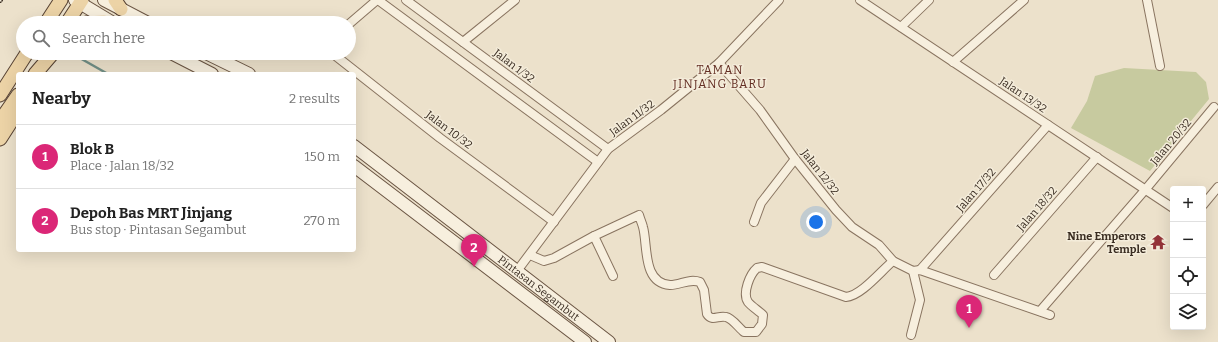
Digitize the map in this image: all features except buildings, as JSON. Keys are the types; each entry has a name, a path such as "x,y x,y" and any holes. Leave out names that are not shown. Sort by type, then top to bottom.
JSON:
{"main road":[{"path":"51,16 61,0"},
{"path":"104,0 118,5 136,16"},
{"path":"72,16 79,1 102,16"},
{"path":"0,95 22,60"},
{"path":"37,72 46,60"},
{"path":"39,72 47,60"},
{"path":"185,60 208,72"},
{"path":"220,60 245,72"},
{"path":"0,121 16,98"},
{"path":"0,139 16,114"},
{"name":"Pintasan Segambut","path":"356,148 609,342"},
{"name":"Pintasan Segambut","path":"356,168 585,342"},
{"path":"517,271 514,275 514,280 539,301 552,316"}],"street":[{"path":"356,18 378,0 598,162"},
{"name":"Jalan 1/32","path":"406,0 608,149"},
{"path":"463,42 515,0"},
{"name":"Jalan 11/32","path":"517,271 608,149 661,110 719,63 779,0"},
{"name":"Jalan 13/32","path":"860,0 1170,206"},
{"path":"901,27 928,0"},
{"path":"953,62 1024,0"},
{"path":"1147,0 1160,66"},
{"name":"Jalan 10/32","path":"341,60 440,138 554,222"},
{"name":"Jalan 12/32","path":"719,63 760,110 795,159 836,210 852,227 879,245 893,261 1050,315"},
{"name":"Jalan 20/32","path":"1040,311 1214,107"},
{"name":"Jalan 17/32","path":"917,270 1048,125"},
{"name":"Jalan 18/32","path":"994,275 1097,158"},
{"path":"754,222 761,203 795,159"},
{"path":"1206,201 1218,187"},
{"path":"530,255 544,261 554,258 594,236 639,215 644,227 648,267 652,275 658,280 670,285 694,280 700,282 704,290 707,314 709,317 713,319 725,316 730,318 744,332 756,332 762,324 763,315 748,302 746,297 747,285 757,268 762,267 846,297 853,296 893,261"},
{"path":"594,236 613,276"},
{"path":"911,335 920,300 917,270"}],"green space":[{"path":"1124,68 1196,72 1206,82 1209,99 1150,171 1071,128 1087,101 1095,76"}],"waterway":[{"path":"83,60 104,72"}],"place":[{"name":"Nine Emperors Temple","path":"1158,242"},
{"name":"Depoh Bas MRT Jinjang","path":"474,267"},
{"name":"Blok B","path":"969,328"}],"district":[{"name":"TAMAN JINJANG BARU","path":"720,77"}]}
